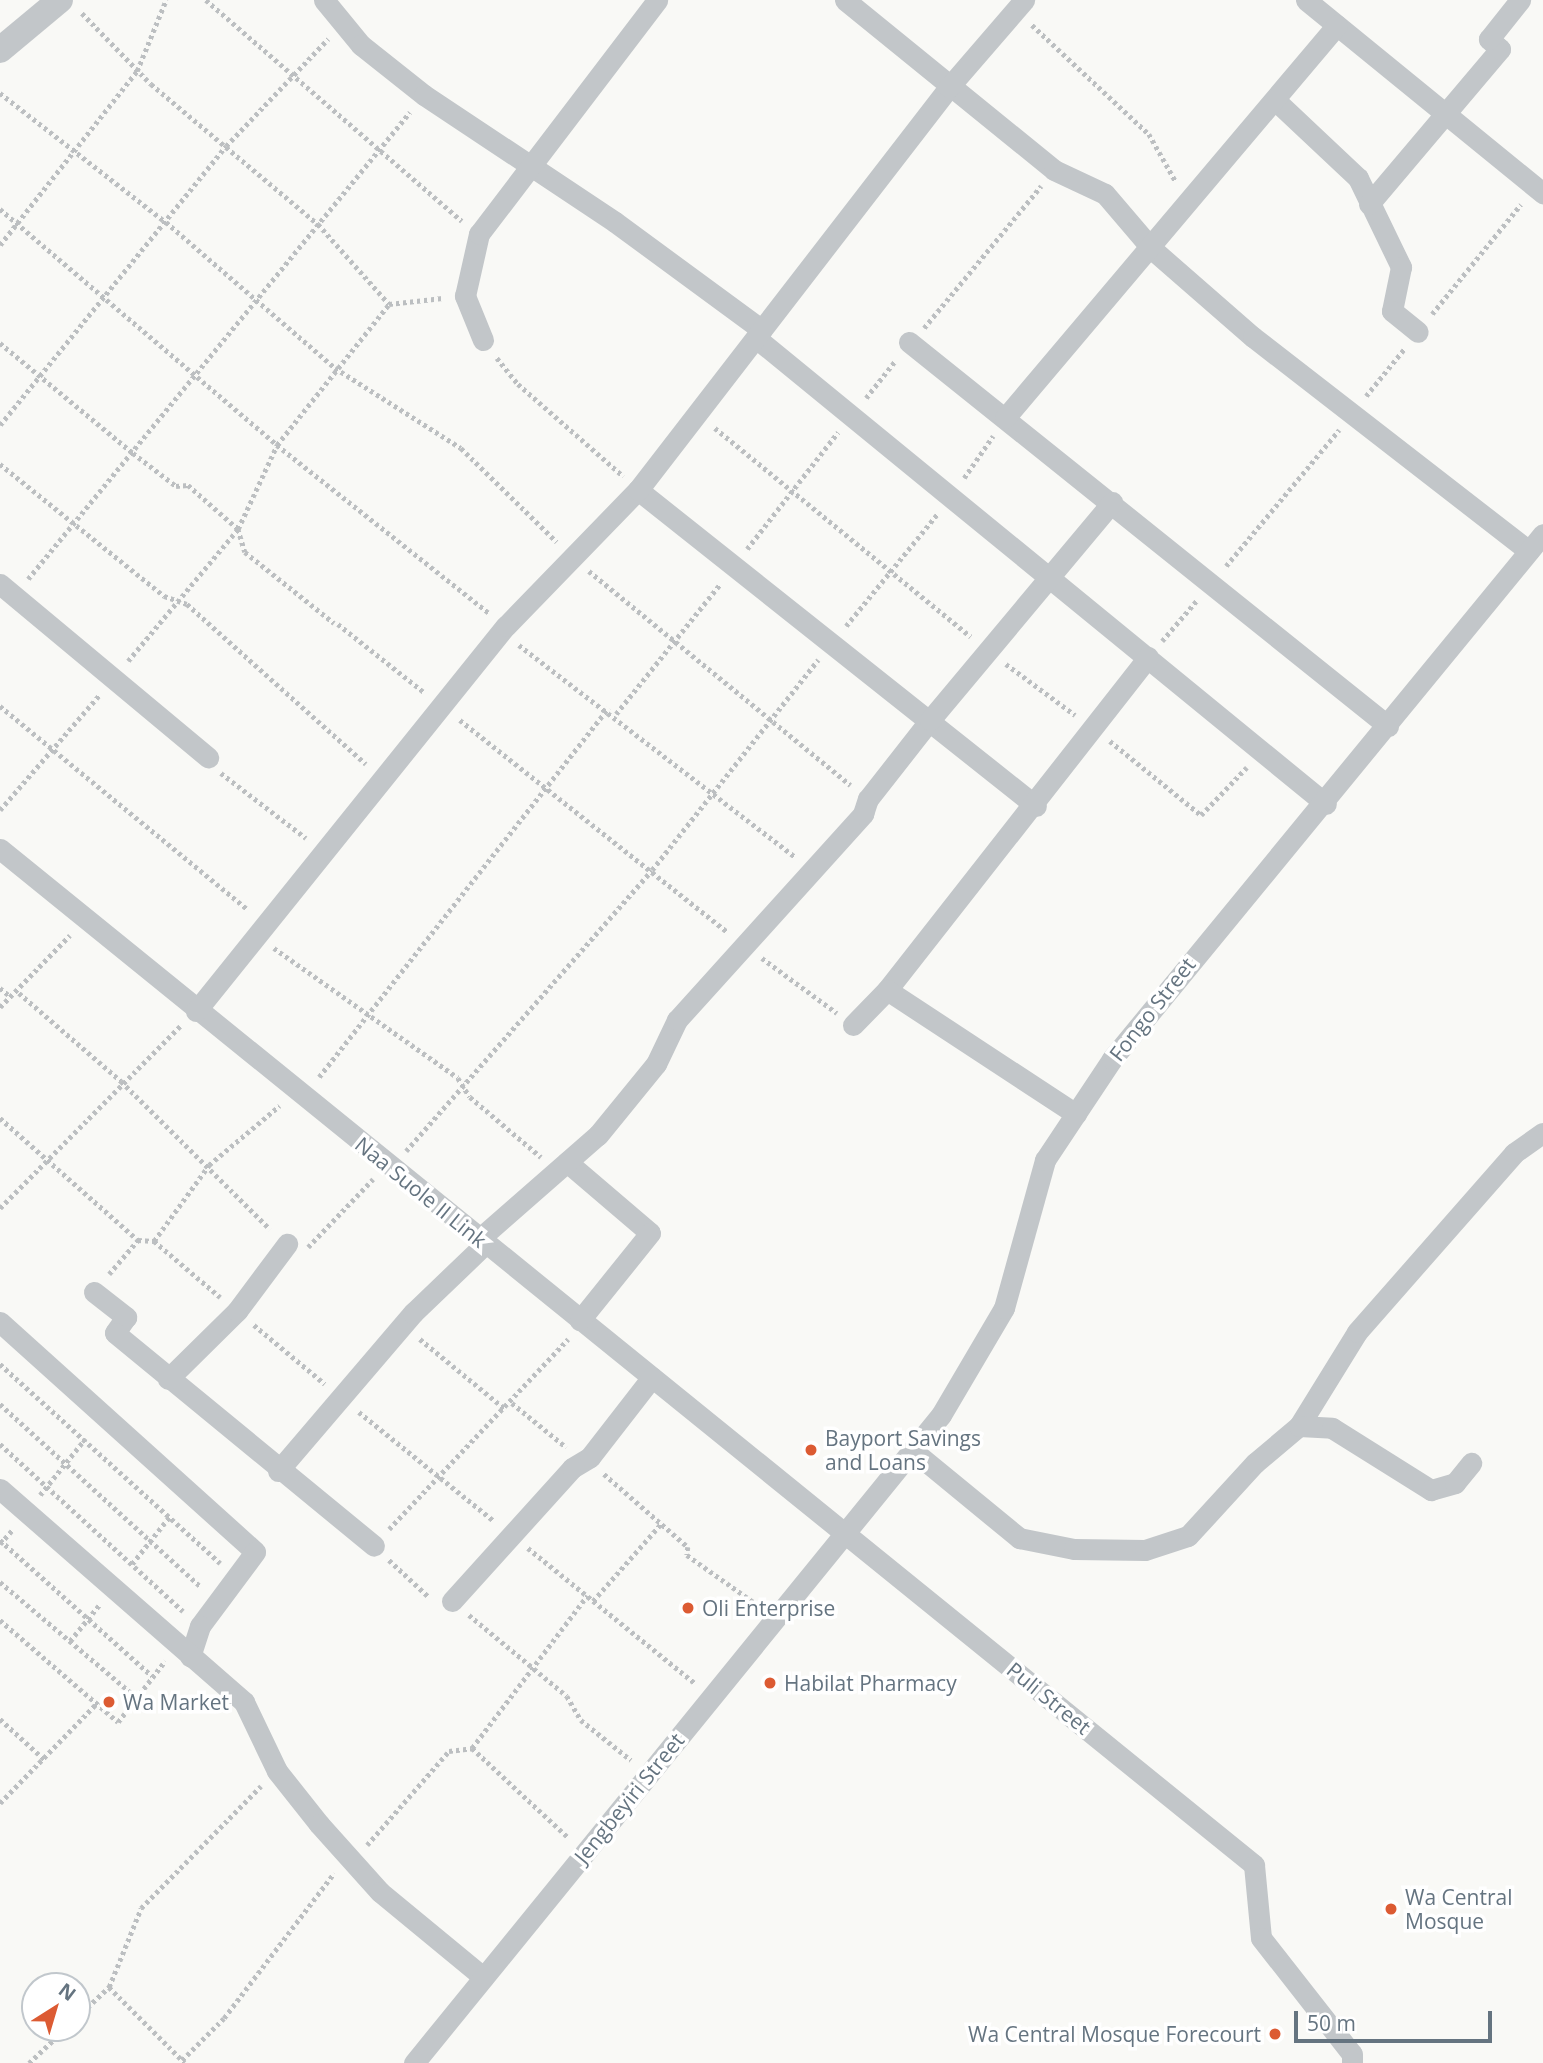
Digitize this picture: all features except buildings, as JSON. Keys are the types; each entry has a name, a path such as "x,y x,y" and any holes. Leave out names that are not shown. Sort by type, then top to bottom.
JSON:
{"street":[{"path":"324,0 345,26 424,95 534,168 759,334 852,415 1326,804"},
{"path":"483,341 465,296 479,234 534,168 657,0"},
{"path":"845,0 1054,170 1105,194 1153,249 1253,337 1529,551"},
{"path":"1306,0 1543,193"},
{"path":"1368,204 1500,49 1489,39 1520,0"},
{"path":"0,50 69,4"},
{"path":"196,1011 326,854 381,777 503,629 576,560 638,490 949,87 1020,5"},
{"path":"1005,418 1153,249 1337,25"},
{"path":"1275,100 1358,178 1368,204 1401,267 1392,311 1418,332"},
{"path":"909,342 1112,502 1388,726"},
{"path":"638,490 833,642 1035,806"},
{"path":"278,1471 343,1399 403,1326 482,1241 562,1166 656,1064 677,1020 747,948 863,814 868,799 930,720 1112,502"},
{"name":"Fongo Street","path":"844,1532 912,1450 981,1357 1004,1308 1045,1160 1076,1114 1190,959 1326,804 1543,534"},
{"path":"5,593 115,676 208,757"},
{"path":"853,1025 887,990 1035,806 1149,657"},
{"name":"Naa Suole II Link","path":"0,849 196,1011 844,1532"},
{"path":"887,990 1076,1114"},
{"path":"912,1450 1019,1538 1074,1549 1145,1550 1188,1536 1255,1462 1298,1426 1357,1332 1514,1153 1543,1133"},
{"path":"562,1166 650,1233 581,1321"},
{"path":"168,1379 237,1311 287,1244"},
{"path":"94,1292 126,1317 115,1333 278,1471 374,1546"},
{"path":"0,1322 255,1552 216,1601 184,1652"},
{"path":"452,1601 583,1461 652,1377"},
{"path":"1298,1426 1332,1428 1431,1490 1455,1483 1472,1463"},
{"path":"0,1489 111,1590 244,1702 277,1771 380,1892 484,1977"},
{"name":"Jengbeyiri Street","path":"414,2063 844,1532"},
{"name":"Puli Street","path":"844,1532 1254,1865 1261,1938 1352,2054 1352,2063"}],"path":[{"path":"0,245 76,153 137,71 166,0"},
{"path":"206,0 293,76 381,146 479,234"},
{"path":"69,4 137,71 318,224 390,304"},
{"path":"1020,5 1149,134 1189,204"},
{"path":"0,425 226,146 345,26"},
{"path":"0,93 166,222 335,368 461,448 576,560 868,799"},
{"path":"5,593 73,525 424,95"},
{"path":"616,714 909,342 1054,170"},
{"path":"0,209 16,226 277,445 503,629 717,791 813,872"},
{"path":"0,810 239,529 277,445 335,368 390,304 465,296"},
{"path":"483,341 518,384 638,490"},
{"path":"0,343 133,453 176,485 188,485 239,529 245,552 441,706 548,783 747,948 853,1025"},
{"path":"19,993 121,1081 209,1165 239,1203 287,1244 314,1248 462,1088 652,870 951,496 1005,418"},
{"path":"0,464 73,525 178,601 381,777"},
{"path":"0,706 54,749 260,931 458,1078 462,1088 562,1166"},
{"path":"154,1241 209,1165 300,1094 371,1011 608,708"},
{"path":"208,757 326,854"},
{"path":"0,1007 10,996 19,993 85,919"},
{"path":"0,988 10,996"},
{"path":"0,1208 121,1081 196,1011"},
{"path":"0,1118 138,1240 154,1241 343,1399 711,1696"},
{"path":"94,1292 138,1240"},
{"path":"581,1321 512,1403 504,1408 374,1546 434,1601 452,1601 531,1666 567,1696 581,1720 648,1773"},
{"path":"403,1326 504,1408"},
{"path":"0,1364 235,1576"},
{"path":"512,1403 661,1524 688,1548 687,1555 774,1619"},
{"path":"0,1404 216,1601"},
{"path":"104,1416 1,1542 152,1676"},
{"path":"0,1444 200,1626"},
{"path":"70,1641 189,1493"},
{"path":"593,1601 661,1524"},
{"path":"0,1582 136,1697"},
{"path":"531,1666 587,1596"},
{"path":"0,1620 118,1722 152,1676 184,1652"},
{"path":"0,1803 45,1760 97,1702"},
{"path":"0,1719 45,1760"},
{"path":"472,1748 584,1853"},
{"path":"91,2004 109,1987 141,1908 277,1771"},
{"path":"109,1987 185,2063"},
{"path":"29,2063 51,2042"}],"place":[{"name":"Bayport Savings and Loans","path":"811,1450"},
{"name":"Oli Enterprise","path":"688,1608"},
{"name":"Habilat Pharmacy","path":"770,1683"},
{"name":"Wa Market","path":"109,1702"},
{"name":"Wa Central Mosque","path":"1391,1909"},
{"name":"Wa Central Mosque Forecourt","path":"1275,2034"}]}
